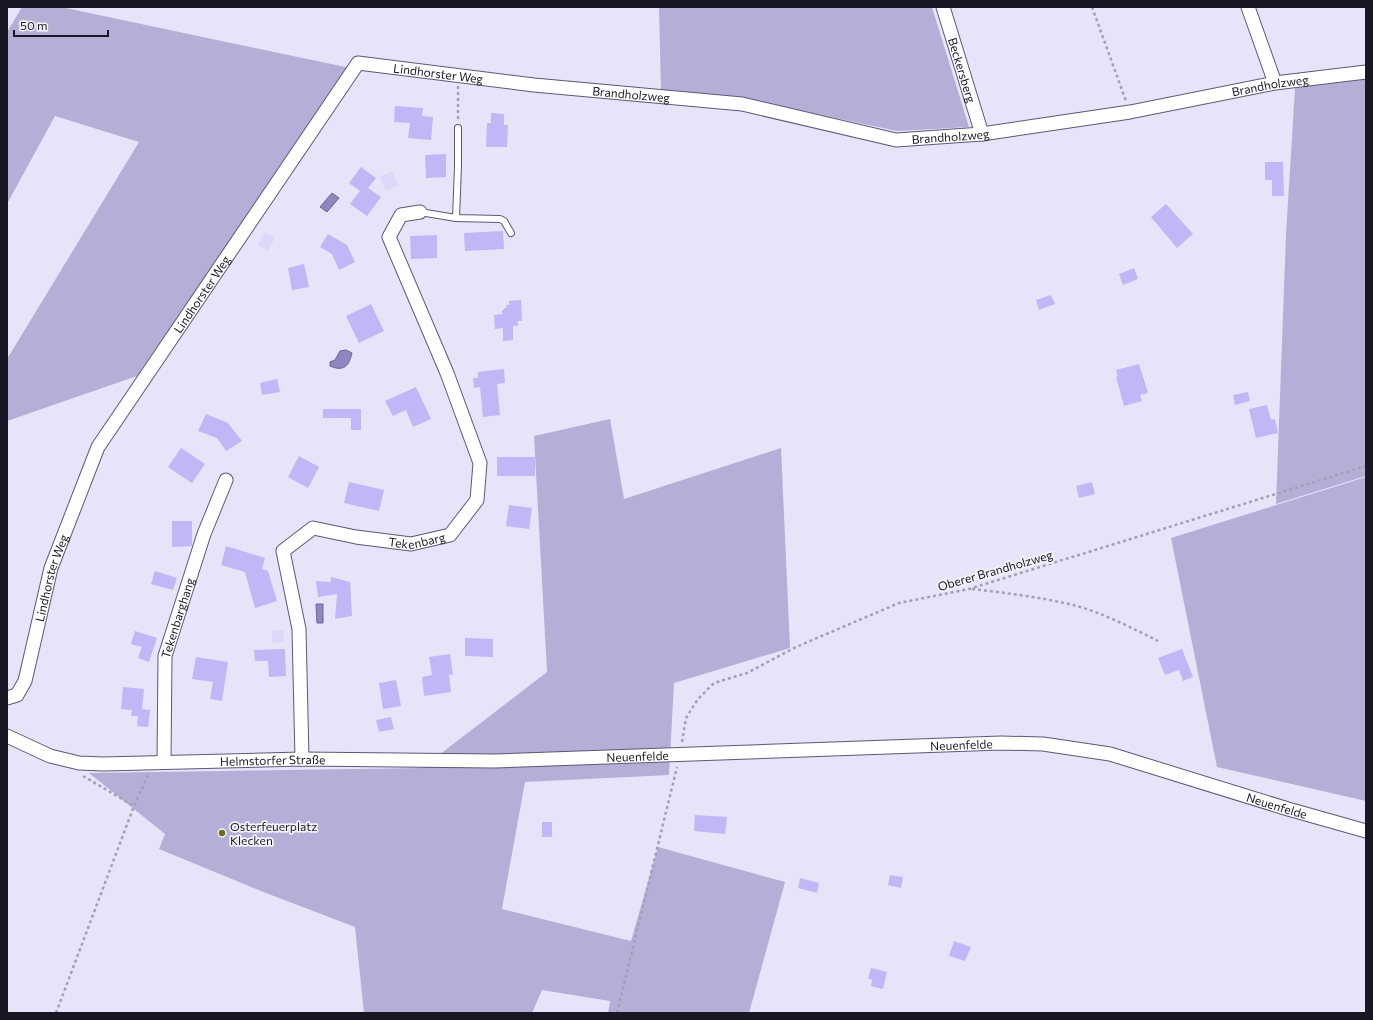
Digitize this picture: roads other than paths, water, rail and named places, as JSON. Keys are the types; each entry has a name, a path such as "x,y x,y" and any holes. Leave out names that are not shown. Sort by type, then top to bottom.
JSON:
{"street":[{"name":"Beckersberg","path":"943,7 982,134"},
{"path":"1248,7 1275,83"},
{"name":"Lindhorster Weg","path":"7,698 17,695 25,680 51,568 98,447 358,63 534,85"},
{"name":"Brandholzweg","path":"534,85 742,104 896,140 982,134 1130,112 1275,83 1366,72"},
{"name":"Tekenbarg","path":"302,759 299,629 282,550 313,528 356,537 411,544 450,535 476,500 480,464 447,373 389,236 401,215 420,212"},
{"name":"Tekenbarghang","path":"164,762 165,656 204,534 226,480"},
{"name":"Helmstorfer Straße","path":"7,736 50,756 79,763 302,759 495,761 544,759"},
{"name":"Neuenfelde","path":"544,759 1001,743 1043,744 1110,754 1288,809 1366,831"}],"lane":[{"path":"456,218 458,128"},
{"path":"420,212 456,218 500,219 504,222 511,233"}],"place":[{"name":"Osterfeuerplatz Klecken","path":"222,833"}]}
